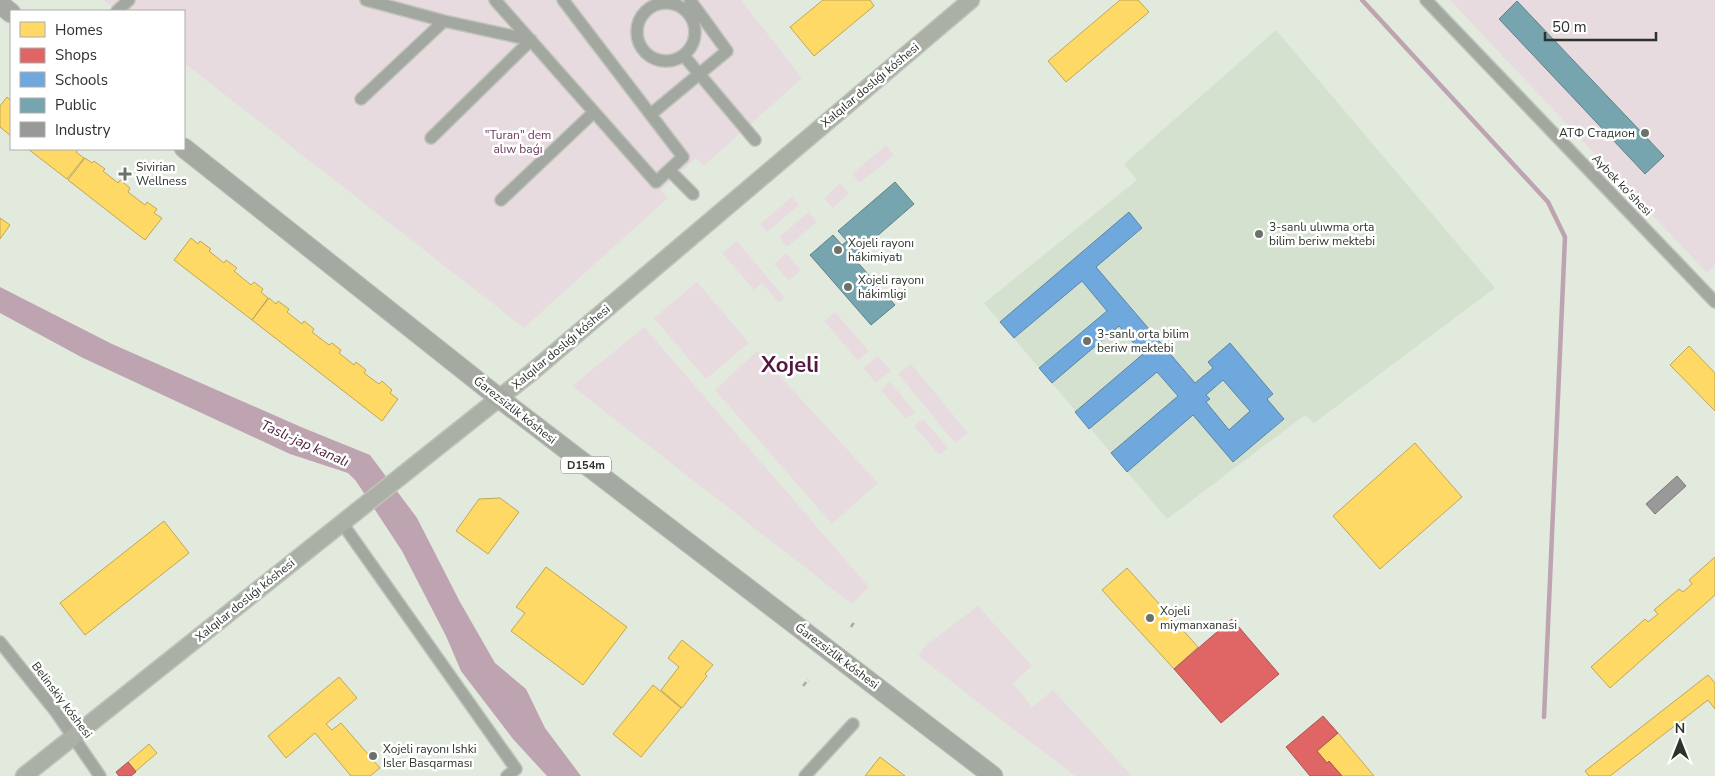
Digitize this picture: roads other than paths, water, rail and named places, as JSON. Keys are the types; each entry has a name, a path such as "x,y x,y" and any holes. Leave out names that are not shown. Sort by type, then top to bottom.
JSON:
{"main road":[{"name":"Ǵarezsizlik kóshesi","path":"185,149 499,398 993,776"}],"street":[{"path":"118,10 129,0"},
{"path":"495,0 656,182 683,157 562,0"},
{"name":"Xalqılar doslıǵı kóshesi","path":"24,776 536,369 971,0"},
{"name":"Aybek ko'shesi","path":"1426,0 1715,302"},
{"path":"374,1 444,20 531,40"},
{"path":"662,4 672,4 681,8 692,7 695,31 694,40 684,56 675,60 657,60 642,50 638,41 637,31 639,21 644,13 652,7 662,4"},
{"path":"651,114 727,51 692,7"},
{"path":"361,99 444,20"},
{"path":"431,138 531,40"},
{"path":"684,56 755,140"},
{"path":"501,200 594,112"},
{"path":"669,170 693,194"},
{"path":"342,523 516,769 507,776"},
{"name":"Belinskiy kóshesi","path":"0,642 56,712 100,776"},
{"path":"805,776 853,724"}],"water":[{"name":"Taslı-jap kanalı","path":"0,287 112,344 301,427 370,455 417,518 460,602 495,663 526,689 545,728 581,776 547,776 513,739 461,671 446,636 402,551 356,481 348,473 290,454 83,358 0,313"}],"waterway":[{"path":"1362,0 1548,202 1565,237 1544,717"}],"place":[{"name":"АТФ Стадион","path":"1645,133"},
{"name":"Sivirian Wellness","path":"125,174"},
{"name":"3-sanlı ulıwma orta bilim beriw mektebi","path":"1259,234"},
{"name":"Xojeli rayonı hákimiyatı","path":"838,250"},
{"name":"Xojeli rayonı hákimligi","path":"848,287"},
{"name":"3-sanlı orta bilim beriw mektebi","path":"1087,341"},
{"name":"Xojeli miymanxanasi","path":"1150,618"},
{"name":"Xojeli rayonı Ishki Isler Basqarması","path":"373,756"}],"district":[{"name":"Xojeli","path":"790,364"}],"park label":[{"name":"\"Turan\" dem alıw baǵı","path":"518,142"}]}
